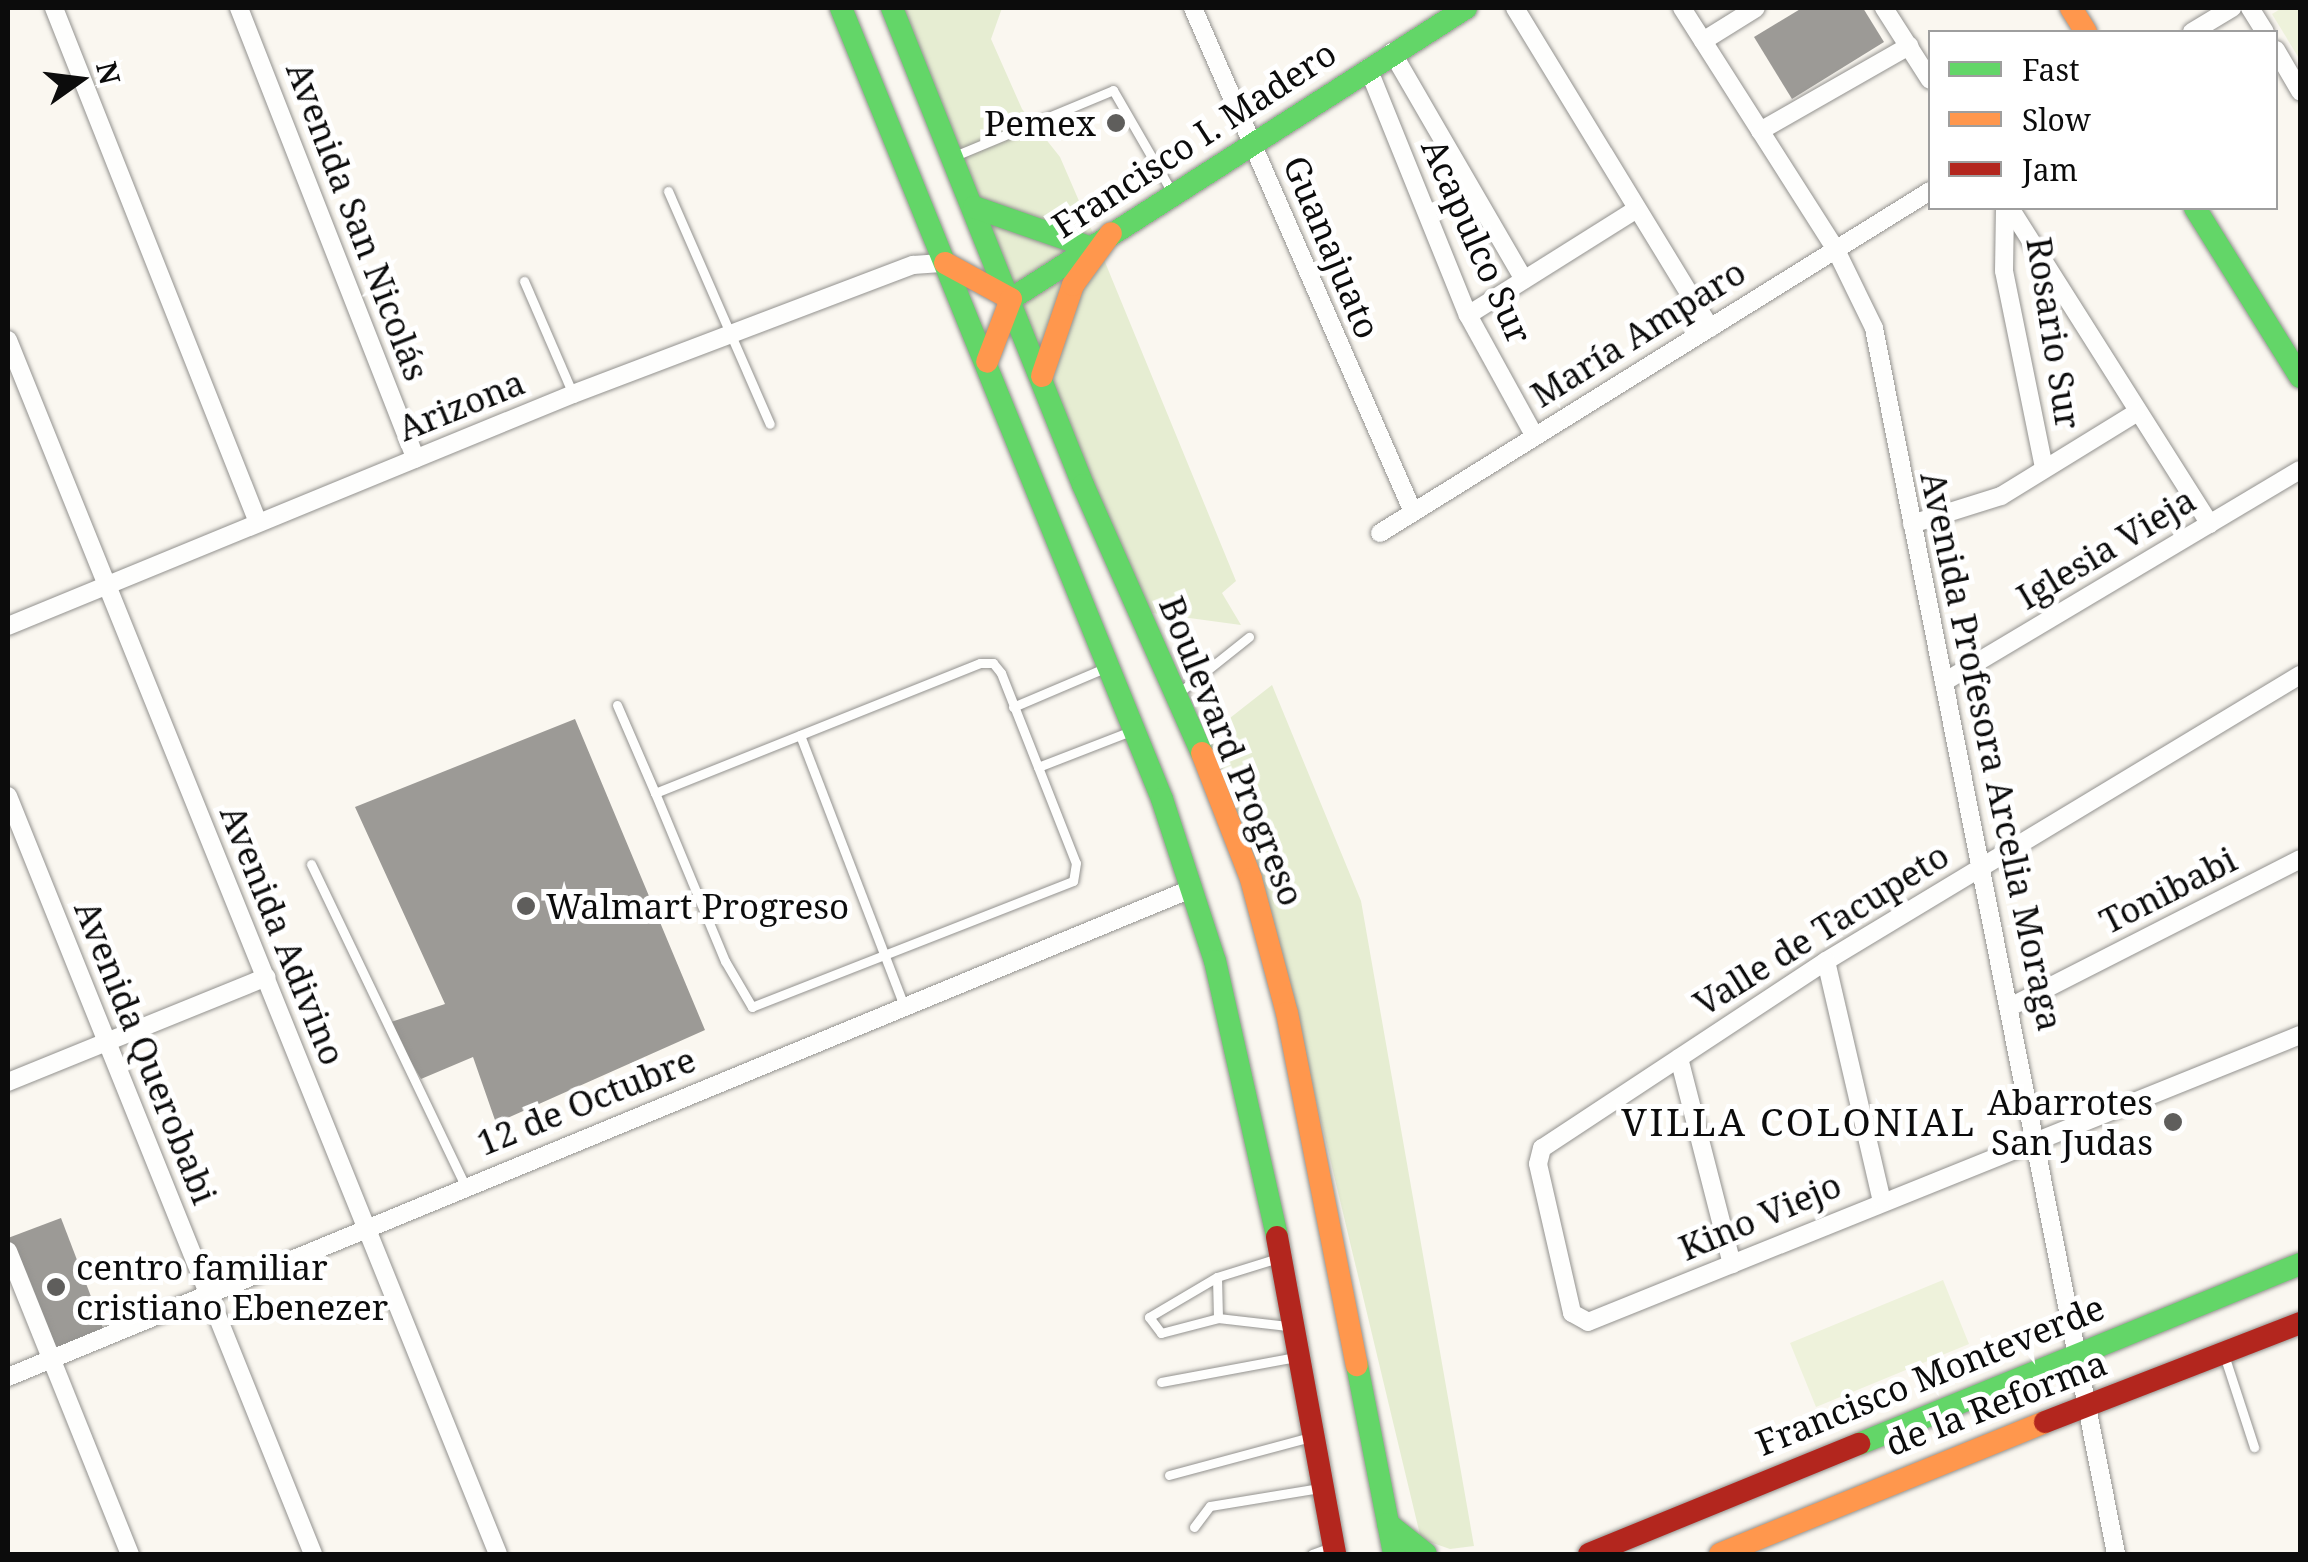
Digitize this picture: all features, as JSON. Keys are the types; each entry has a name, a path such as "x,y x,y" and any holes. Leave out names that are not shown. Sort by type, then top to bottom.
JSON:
{"main road":[{"path":"841,8 988,362 1134,730 1192,889 1232,1024 1280,1257 1323,1488 1326,1552"},
{"name":"Boulevard Progreso","path":"892,8 1230,823 1269,942 1394,1554"},
{"name":"Francisco I. Madero","path":"1011,299 1252,140 1466,8"},
{"path":"2071,8 2085,30"},
{"path":"974,207 1089,246"},
{"path":"2195,210 2300,377"},
{"path":"1042,376 1066,299 1111,233"},
{"path":"944,263 1011,299 988,362"},
{"name":"Francisco Monteverde","path":"1589,1554 2079,1350 2300,1264"},
{"name":"de la Reforma","path":"1720,1554 1809,1513 2300,1323"},
{"path":"1388,1524 1426,1554"}],"street":[{"path":"54,8 256,520"},
{"name":"Avenida San Nicolás","path":"240,8 416,459"},
{"name":"Guanajuato","path":"1192,8 1413,512"},
{"path":"1515,8 1710,328"},
{"name":"Avenida Profesora Arcelia Moraga","path":"1682,8 1836,250 1874,328 2038,1136 2116,1554"},
{"path":"1703,41 1756,8"},
{"path":"1884,8 1928,77"},
{"path":"2195,30 2232,8"},
{"path":"2250,8 2264,30"},
{"path":"1760,131 1909,46"},
{"path":"1392,52 1524,280"},
{"path":"2278,53 2300,91"},
{"name":"Acapulco Sur","path":"1368,68 1468,315 1534,436"},
{"name":"María Amparo","path":"1380,533 1928,192"},
{"path":"1468,315 1637,209"},
{"name":"Rosario Sur","path":"2007,210 2004,272 2044,468"},
{"path":"2008,210 2210,524"},
{"name":"Arizona","path":"8,626 256,520 573,394 914,264 944,263"},
{"name":"Avenida Adivino","path":"8,340 498,1554"},
{"path":"1912,524 2002,496 2136,413"},
{"name":"Iglesia Vieja","path":"1944,682 2300,470"},
{"name":"Valle de Tacupeto","path":"1579,1322 1537,1155 1826,961 2300,675"},
{"name":"Avenida Querobabi","path":"8,796 314,1554"},
{"name":"Tonibabi","path":"2012,1006 2300,859"},
{"name":"12 de Octubre","path":"8,1377 1192,889"},
{"path":"1826,961 1882,1201"},
{"path":"8,1082 266,977"},
{"name":"Kino Viejo","path":"1579,1322 1732,1264 2038,1136 2300,1035"},
{"path":"1679,1058 1732,1264"},
{"path":"8,1251 130,1554"}],"lane":[{"path":"954,156 1113,90 1172,192"},
{"path":"668,191 770,424"},
{"path":"524,280 573,394"},
{"path":"1177,694 1249,637"},
{"path":"616,705 747,1004 764,1007 1072,880 1076,863 1002,672 986,662 655,792"},
{"path":"1014,707 1108,666"},
{"path":"1038,767 1134,730"},
{"path":"800,735 904,1006"},
{"path":"311,864 464,1186"},
{"path":"1280,1257 1217,1277 1150,1317 1161,1333 1218,1318 1294,1327"},
{"path":"1217,1277 1218,1318"},
{"path":"2223,1352 2254,1447"},
{"path":"1161,1382 1299,1357"},
{"path":"1168,1475 1314,1436"},
{"path":"1194,1527 1210,1506 1323,1488"}],"green space":[{"path":"899,8 1002,8 991,39 1022,109 1060,157 1098,245 1236,581 1222,593 1241,625 1145,612"},
{"path":"2282,8 2300,8 2300,60 2272,14"},
{"path":"1272,685 1361,901 1474,1546 1450,1549 1421,1539 1293,1004 1207,736"},
{"path":"1943,1280 1969,1344 1816,1407 1790,1343"}],"building":[{"path":"1802,8 1863,8 1884,42 1792,99 1754,37"},
{"name":"Walmart Progreso","path":"575,719 705,1030 496,1123 473,1057 421,1079 388,1023 445,1004 355,807"},
{"name":"centro familiar cristiano Ebenezer","path":"61,1218 103,1328 50,1350 8,1238"}],"traffic: fast":[{"path":"841,8 1162,799 1215,961 1277,1237"},
{"path":"892,8 1083,485 1202,753"},
{"path":"1011,299 1466,8"},
{"path":"974,207 1089,247"},
{"path":"2196,210 2300,377"},
{"path":"1859,1444 2300,1264"},
{"path":"1357,1365 1394,1554"},
{"path":"1388,1524 1426,1554"}],"traffic: slow":[{"path":"2071,8 2085,30"},
{"path":"1042,376 1073,285 1111,233"},
{"path":"945,263 1011,299 987,362"},
{"path":"1202,753 1251,879 1287,1013 1357,1365"},
{"path":"1720,1554 2045,1422"}],"traffic: jam":[{"path":"1277,1237 1335,1554"},
{"path":"2045,1422 2300,1323"},
{"path":"1589,1554 1859,1444"}],"place":[{"name":"Pemex","path":"1116,123"},
{"name":"Walmart Progreso","path":"526,906"},
{"name":"Abarrotes San Judas","path":"2173,1122"},
{"name":"centro familiar cristiano Ebenezer","path":"56,1287"}],"district":[{"name":"VILLA COLONIAL","path":"1799,1122"}]}
